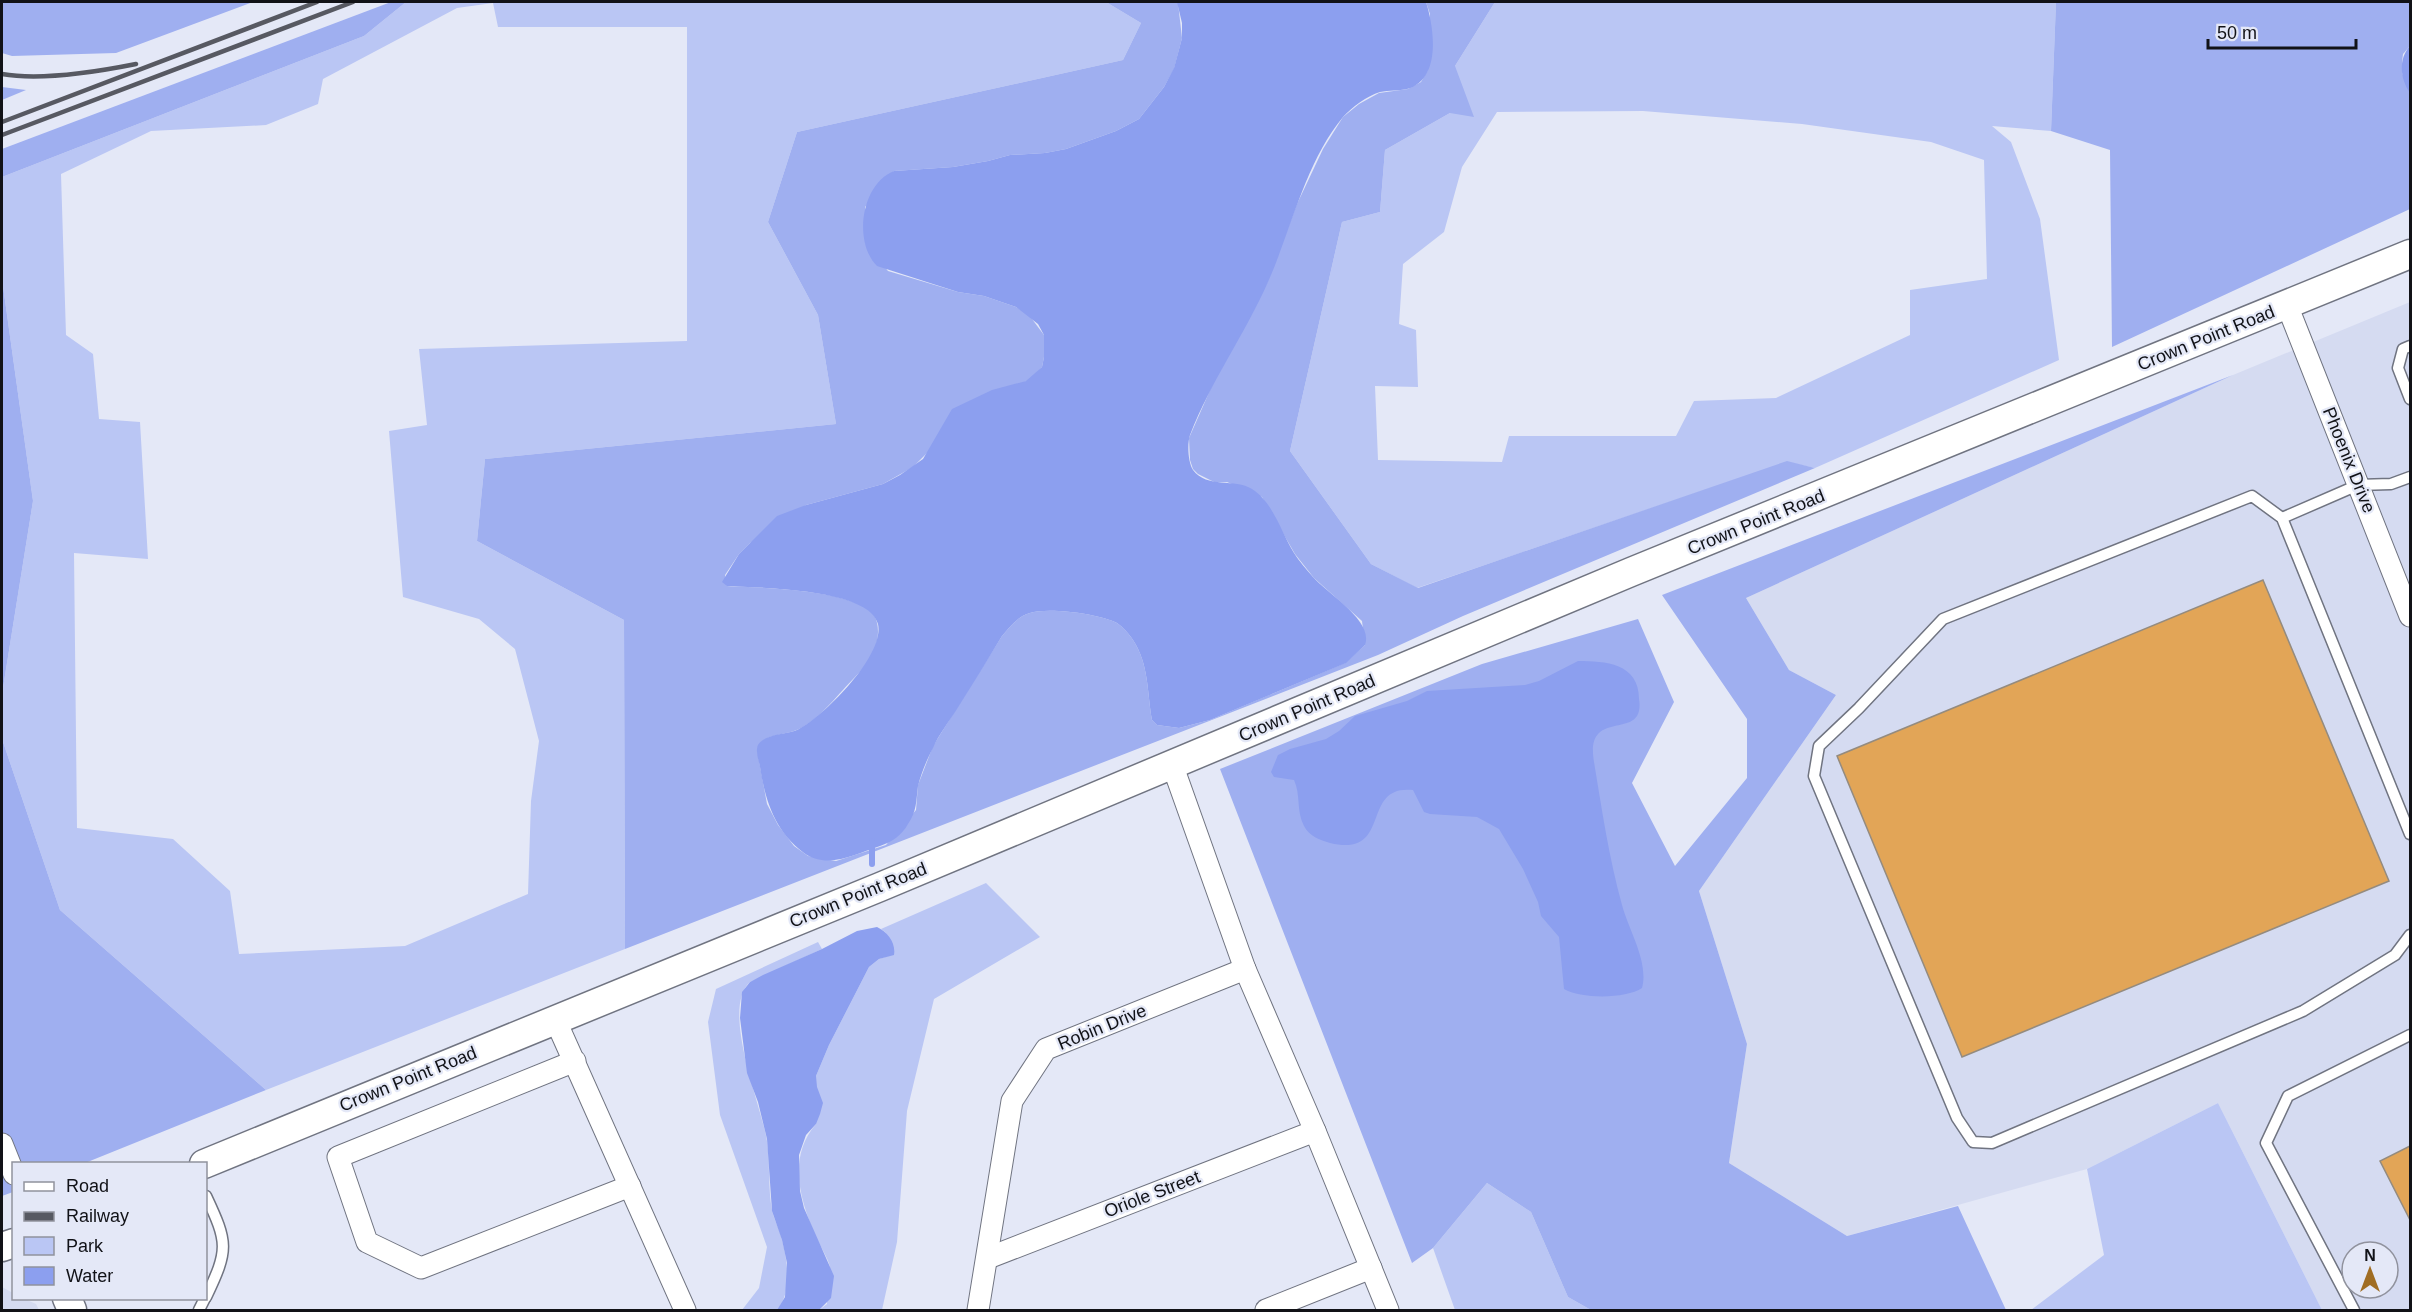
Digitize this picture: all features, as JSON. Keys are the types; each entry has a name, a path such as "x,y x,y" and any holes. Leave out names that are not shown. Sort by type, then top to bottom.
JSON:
{"main road":[{"name":"Crown Point Road","path":"207,1163 886,884 1631,572 2410,254"}],"street":[{"name":"Phoenix Drive","path":"2287,305 2410,616"},
{"path":"1172,764 1245,969 1316,1131 1388,1311"},
{"name":"Robin Drive","path":"978,1311 1012,1101 1046,1049 1245,969"},
{"path":"555,1018 685,1311"},
{"path":"575,1060 339,1157 367,1242 421,1268 630,1186"},
{"name":"Oriole Street","path":"988,1258 1316,1131"},
{"path":"2,1144 12,1169"},
{"path":"1266,1311 1371,1268"}],"lane":[{"path":"2410,346 2403,349 2398,368 2410,399"},
{"path":"2282,518 2358,485 2391,484 2410,477"},
{"path":"2410,834 2282,518 2252,496 1943,619 1859,708 1819,746 1814,776 1957,1118 1973,1142 1992,1143 2303,1011 2395,955 2410,934"},
{"path":"2354,1311 2266,1143 2288,1096 2410,1035"},
{"path":"207,1198 221,1228 224,1249 217,1274 207,1294"}],"shaded area":[{"path":"2,2 253,2 116,53 12,56 2,53"},
{"path":"391,2 406,2 364,36 2,177 2,149"},
{"path":"1106,2 1178,3 1182,38 1174,69 1164,87 1139,119 1116,131 1066,149 1010,155 953,167 894,171 865,207 865,243 888,271 958,292 984,296 1016,307 1029,315 1044,335 1042,367 1034,376 1013,386 929,451 913,467 883,484 806,505 750,543 739,554 725,575 727,586 804,591 846,599 862,606 873,614 876,620 878,632 872,656 829,705 799,729 763,741 757,750 767,804 778,825 794,846 808,856 836,861 886,845 916,810 918,785 933,746 1002,636 1014,623 1026,615 1038,611 1074,612 1119,624 1132,638 1142,659 1147,678 1152,720 1157,725 1179,728 1210,720 1345,663 1365,645 1362,621 1314,578 1295,554 1262,497 1227,482 1214,482 1198,474 1193,469 1190,460 1189,438 1215,379 1267,283 1297,204 1323,149 1343,117 1359,104 1379,93 1408,89 1421,82 1428,70 1430,14 1426,2 1495,2 1455,66 1474,117 1450,113 1385,150 1380,212 1342,222 1290,451 1371,564 1418,588 1787,461 1815,468 1463,616 1378,655 625,949 624,620 477,541 485,459 836,424 818,315 768,222 797,132 1123,60 1141,23"},
{"path":"2056,2 2410,2 2410,46 2403,54 2402,73 2410,93 2410,209 2112,347 2110,150 2051,131"},
{"path":"2,87 26,90 2,100"},
{"path":"2,279 33,501 2,694"},
{"path":"2410,302 2410,1310 2322,1310 2218,1103 2087,1169 1847,1236 1729,1163 1747,1044 1699,891 1836,695 1789,670 1746,598 2233,375"},
{"path":"2233,375 1746,598 1789,670 1836,695 1699,891 1747,1044 1729,1163 1847,1236 1958,1206 2006,1310 1591,1310 1568,1297 1531,1212 1487,1183 1433,1248 1412,1263 1220,769 1482,664 1638,619 1674,702 1632,783 1675,866 1747,778 1747,719 1662,595"},
{"path":"2,739 60,910 266,1090 87,1162 12,1162 12,1192 2,1196"},
{"path":"2,1287 12,1292 12,1300 27,1300 36,1304 39,1310 2,1310"}],"green space":[{"path":"406,2 1106,2 1141,23 1123,60 797,132 768,222 818,315 836,424 485,459 477,541 624,620 625,949 266,1090 60,910 2,739 2,694 33,501 2,279 2,177 364,36","holes":["493,3 498,27 687,27 687,341 419,349 427,425 389,431 403,597 479,619 515,649 539,741 531,801 528,894 405,946 239,954 230,891 173,839 77,828 74,553 148,559 140,422 99,419 93,354 66,335 61,174 151,131 266,125 318,104 323,79 457,8"]},
{"path":"1495,2 2056,2 2051,131 1992,126 2011,142 2040,219 2059,360 1815,468 1787,462 1417,588 1371,564 1290,451 1342,222 1380,212 1385,150 1450,113 1455,66","holes":["1643,111 1802,124 1931,142 1984,160 1987,279 1910,290 1910,335 1776,398 1694,401 1676,436 1509,436 1502,462 1378,460 1375,386 1418,387 1416,330 1399,324 1403,264 1444,232 1462,167 1497,112"]},
{"path":"986,883 1040,937 934,999 907,1111 897,1242 882,1310 819,1310 827,1304 830,1267 805,1209 799,1179 802,1151 807,1137 816,1124 816,1076 829,1045 869,967 879,959 894,954 885,932 881,929"},
{"path":"818,942 822,949 750,982 742,995 739,1013 741,1035 745,1059 767,1141 772,1210 784,1249 787,1286 782,1303 777,1310 742,1310 759,1288 767,1247 720,1115 708,1022 716,989"},
{"path":"2218,1103 2322,1310 2031,1310 2104,1255 2087,1169"},
{"path":"1487,1183 1531,1212 1568,1297 1591,1310 1455,1310 1433,1248"}],"water":[{"path":"1177,2 1426,2 1433,38 1433,51 1426,75 1407,89 1380,92 1365,99 1343,117 1330,135 1300,196 1268,282 1198,415 1188,443 1191,467 1199,476 1213,481 1245,486 1252,489 1266,502 1294,553 1313,577 1348,608 1363,627 1366,636 1365,645 1346,663 1210,720 1179,728 1157,725 1152,720 1147,678 1142,659 1132,638 1119,624 1074,612 1038,611 1026,615 1014,623 1002,636 938,738 918,786 913,815 903,832 889,842 842,859 813,858 794,845 773,814 765,791 757,747 766,738 799,729 837,698 851,683 872,652 878,637 878,624 870,612 855,603 834,597 786,589 727,586 722,582 739,554 777,516 806,505 883,484 900,475 923,459 952,409 992,390 1026,381 1042,367 1044,357 1044,335 1038,324 1016,307 984,296 958,292 877,266 869,256 863,229 868,200 874,188 894,171 953,167 1010,155 1066,149 1116,131 1139,119 1164,87 1174,68 1182,38 1182,23"},
{"path":"2410,46 2410,93 2402,75 2402,63"},
{"path":"1578,661 1619,666 1627,671 1637,687 1639,701 1637,716 1632,721 1601,731 1593,747 1613,870 1643,968 1642,988 1635,992 1615,996 1581,995 1564,989 1559,937 1541,916 1538,902 1523,869 1499,829 1477,817 1424,812 1413,790 1397,791 1386,798 1370,831 1362,840 1350,845 1330,843 1312,835 1304,826 1294,780 1274,777 1271,772 1278,755 1290,749 1326,739 1339,731 1355,716 1407,701 1427,691 1525,685 1539,681"},
{"path":"877,927 890,938 894,946 894,955 879,959 869,967 829,1045 816,1076 823,1103 820,1114 816,1124 806,1135 799,1155 800,1191 804,1208 834,1276 831,1298 819,1310 777,1310 785,1297 787,1263 772,1211 767,1139 758,1102 747,1073 740,1018 742,992 750,982 763,975 857,931"}],"building":[{"path":"2263,580 2389,881 1962,1057 1837,756"},
{"path":"2410,1146 2410,1220 2380,1161"}],"waterway":[{"path":"872,841 872,864"}],"railway":[{"path":"2,122 317,2"},
{"path":"2,135 353,2"},
{"path":"2,74 51,76 86,73 136,64"}]}
